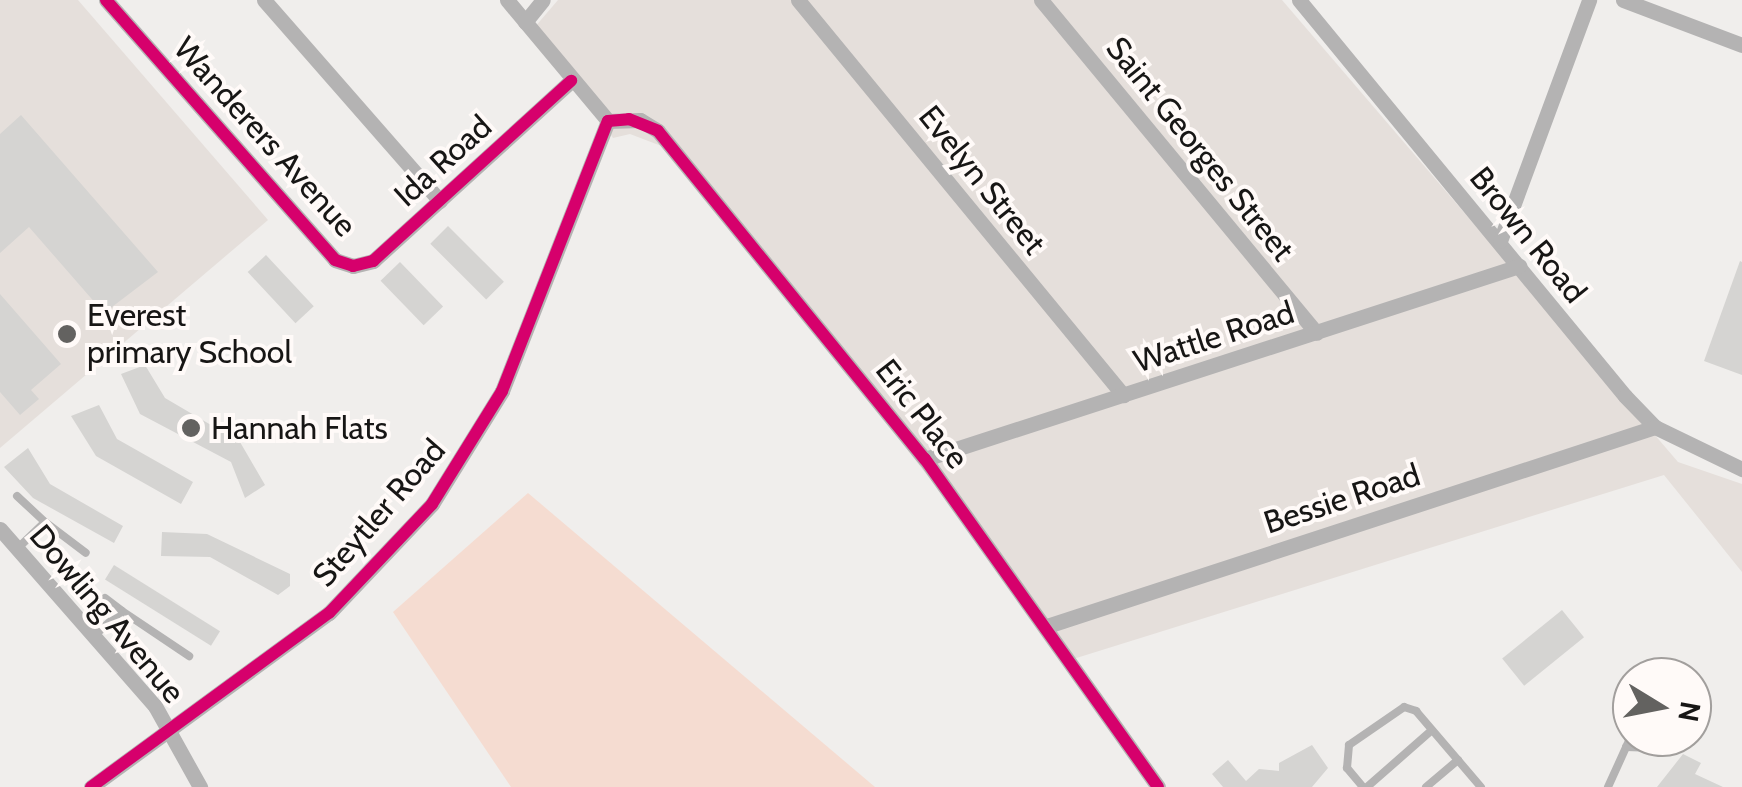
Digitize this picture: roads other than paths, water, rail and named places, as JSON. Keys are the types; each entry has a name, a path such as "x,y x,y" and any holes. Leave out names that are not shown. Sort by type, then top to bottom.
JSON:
{"street":[{"name":"Wanderers Avenue","path":"106,0 344,265"},
{"path":"264,0 440,202"},
{"path":"507,0 608,121"},
{"path":"525,22 543,0"},
{"name":"Evelyn Street","path":"798,0 1123,395"},
{"name":"Saint Georges Street","path":"1041,0 1316,333"},
{"name":"Brown Road","path":"1299,0 1656,426 1742,469"},
{"path":"1500,241 1589,0"},
{"path":"1623,0 1742,46"},
{"name":"Ida Road","path":"344,265 373,261 571,81"},
{"name":"Eric Place","path":"608,121 640,120 658,131 926,459 1158,787"},
{"name":"Steytler Road","path":"91,787 329,614 459,467 502,391 608,121"},
{"name":"Wattle Road","path":"926,459 1519,266"},
{"name":"Bessie Road","path":"1046,626 1656,426"},
{"name":"Dowling Avenue","path":"0,529 154,706 200,787"}],"lane":[{"path":"17,496 86,552"},
{"path":"18,549 45,522"},
{"path":"105,598 189,656"},
{"path":"94,635 122,612"},
{"path":"1432,730 1365,787 1346,768 1348,745 1394,708 1416,711 1481,787"},
{"path":"1608,787 1622,757"},
{"path":"1426,787 1458,760"}],"place":[{"name":"Everest primary School","path":"67,334"},
{"name":"Hannah Flats","path":"191,428"}]}
